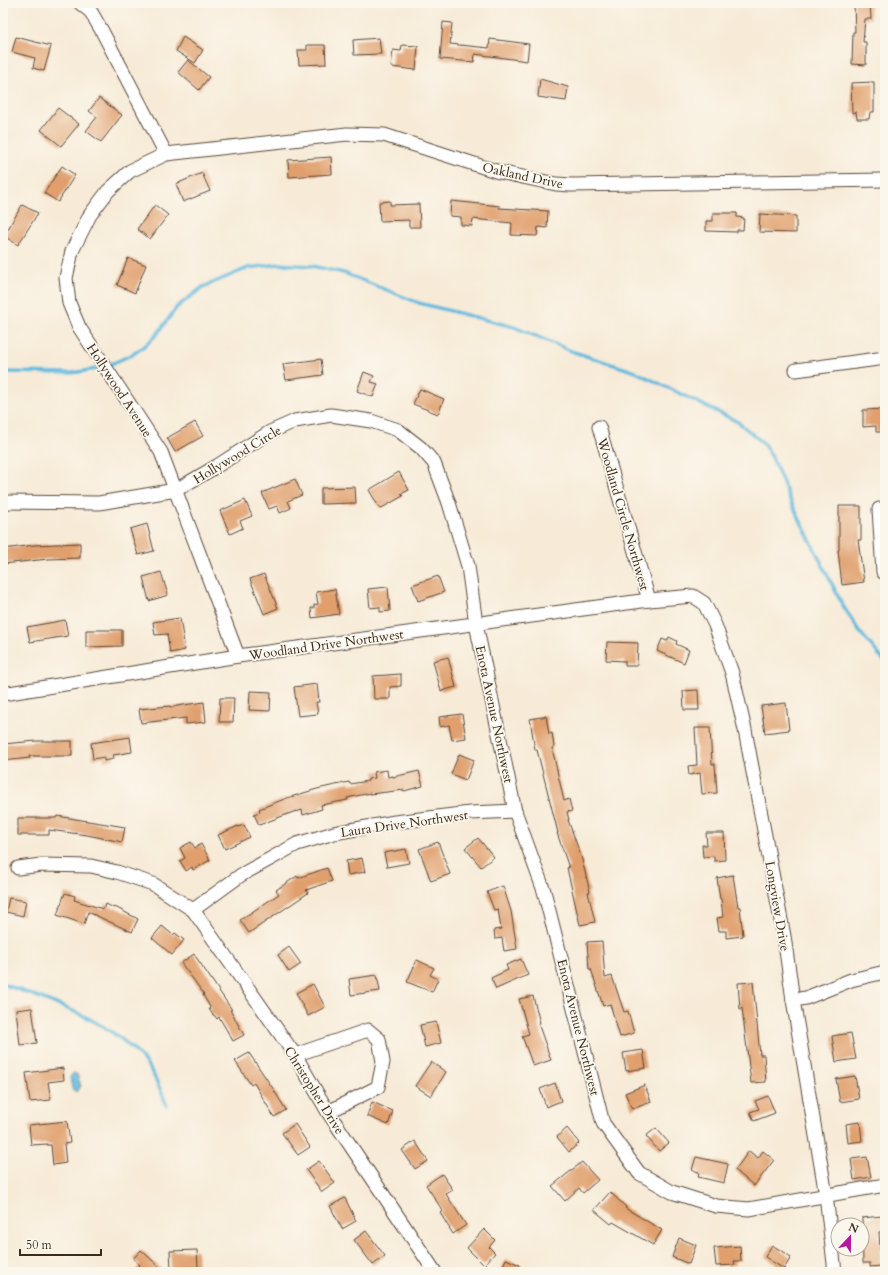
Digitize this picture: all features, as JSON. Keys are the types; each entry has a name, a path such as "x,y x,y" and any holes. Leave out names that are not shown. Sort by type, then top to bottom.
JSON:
{"street":[{"path":"80,3 90,12 102,31 166,154"},
{"name":"Oakland Drive","path":"166,154 347,134 384,135 499,172 556,184 586,185 885,180"},
{"name":"Hollywood Avenue","path":"166,154 130,171 108,191 90,215 72,251 66,278 69,303 79,327 161,452 238,656"},
{"path":"796,370 885,358"},
{"name":"Hollywood Circle","path":"3,502 100,503 176,490 270,432 295,421 331,415 371,421 398,430 421,448 434,463 449,503 468,566 476,624"},
{"name":"Woodland Circle Northwest","path":"599,427 649,600"},
{"path":"879,509 883,543 883,572"},
{"name":"Longview Drive","path":"649,600 693,596 704,603 715,625 732,673 745,730 784,936 793,1000 826,1195 835,1272"},
{"name":"Woodland Drive Northwest","path":"3,694 238,656 649,600"},
{"name":"Enota Avenue Northwest","path":"476,624 516,811 544,891 603,1123 639,1173 672,1192 716,1206 749,1209 885,1185"},
{"name":"Laura Drive Northwest","path":"193,910 241,875 297,844 334,833 395,822 516,811"},
{"path":"18,868 41,865 91,866 117,872 153,884 193,910"},
{"name":"Christopher Drive","path":"193,910 295,1055 328,1112 435,1272"},
{"path":"793,1000 806,998 851,980 885,972"},
{"path":"295,1055 368,1030 379,1039 383,1062 378,1087 328,1112"}],"water":[{"path":"73,1073 77,1074 81,1086 77,1092 72,1089 70,1077"}],"building":[{"path":"854,3 870,3 871,19 865,19 863,42 866,42 866,65 852,64 853,32 855,32"},
{"path":"443,22 452,23 450,44 489,48 490,39 529,44 527,61 475,54 474,62 440,59"},
{"path":"16,37 51,46 44,71 33,68 35,58 12,52"},
{"path":"183,37 203,50 195,63 176,51"},
{"path":"379,38 381,54 354,55 353,40"},
{"path":"307,45 325,45 326,64 299,65 298,50 307,50"},
{"path":"402,45 418,46 416,70 391,67 393,50 401,51"},
{"path":"188,60 209,77 199,90 178,72"},
{"path":"540,79 568,87 566,101 538,97"},
{"path":"874,82 874,112 870,112 869,119 857,119 856,112 852,113 851,83"},
{"path":"99,98 122,115 101,142 86,131 97,117 89,111"},
{"path":"58,108 79,124 61,146 41,130"},
{"path":"331,157 332,174 289,177 288,160"},
{"path":"62,166 75,175 58,202 44,193"},
{"path":"202,173 210,191 183,202 176,184"},
{"path":"390,201 390,205 419,204 420,227 409,227 409,220 380,221 379,202"},
{"path":"451,201 500,206 499,208 548,211 547,228 538,227 537,236 511,235 512,223 473,219 472,226 461,225 461,217 450,216"},
{"path":"22,205 38,213 18,245 4,236"},
{"path":"155,205 168,215 150,239 137,229"},
{"path":"713,213 737,213 737,217 744,218 743,230 737,230 737,232 706,231 706,221 713,221"},
{"path":"760,214 796,216 796,233 759,232"},
{"path":"128,258 146,265 135,293 117,285"},
{"path":"321,359 323,375 286,380 283,364"},
{"path":"364,372 374,376 371,382 378,384 373,397 357,391"},
{"path":"420,389 444,399 438,414 413,404"},
{"path":"885,409 885,432 876,432 876,426 863,427 863,410"},
{"path":"195,422 203,436 175,452 167,438"},
{"path":"399,472 409,490 401,494 403,496 380,509 369,490"},
{"path":"295,479 302,495 288,501 291,508 280,513 277,506 269,509 262,493"},
{"path":"355,487 356,503 321,504 321,488"},
{"path":"245,500 252,516 240,521 243,528 230,534 220,511"},
{"path":"839,506 861,506 861,540 858,540 864,582 842,585 838,550"},
{"path":"147,524 154,551 138,555 130,529"},
{"path":"80,543 80,558 48,559 3,564 3,549 34,545"},
{"path":"161,572 168,595 149,601 143,577"},
{"path":"264,574 278,608 264,614 250,579"},
{"path":"438,576 444,592 418,601 412,585"},
{"path":"388,587 390,611 380,612 380,607 370,608 368,589"},
{"path":"335,589 339,614 312,618 311,608 314,608 314,605 318,604 316,592"},
{"path":"180,618 185,650 170,653 167,634 155,635 153,622"},
{"path":"65,620 68,636 30,642 27,627"},
{"path":"86,630 122,630 122,646 86,647"},
{"path":"669,637 677,641 676,644 689,650 684,663 657,651 662,639 667,641"},
{"path":"607,642 638,643 637,666 625,666 625,661 606,660"},
{"path":"448,657 456,687 441,691 433,661"},
{"path":"401,674 401,686 390,687 390,699 374,699 373,676"},
{"path":"317,684 319,702 316,702 318,714 298,716 294,687"},
{"path":"698,690 699,710 684,710 683,691"},
{"path":"250,691 271,692 270,711 249,710"},
{"path":"220,698 234,698 233,722 219,722"},
{"path":"204,702 206,722 186,724 186,718 141,723 139,709 170,707"},
{"path":"786,703 789,730 765,733 761,706"},
{"path":"462,714 466,738 452,740 449,725 440,727 439,717"},
{"path":"546,716 549,734 552,733 554,747 552,748 564,801 569,799 572,811 567,812 568,820 581,856 590,892 588,892 595,922 580,925 567,868 569,868 557,833 537,750 535,750 530,719"},
{"path":"695,728 710,728 712,764 715,764 717,793 702,794 700,773 689,775 688,766 697,765"},
{"path":"130,737 132,752 113,755 114,759 104,761 104,757 93,759 91,743"},
{"path":"36,741 72,741 72,756 29,756 30,758 3,761 3,744"},
{"path":"459,754 474,760 466,780 451,774"},
{"path":"387,770 388,777 419,771 423,786 404,791 370,793 347,798 348,800 321,805 322,809 303,815 302,810 296,811 259,825 254,814 260,812 259,809 287,798 317,789 349,782 350,784 368,781 368,779 375,778 374,772"},
{"path":"57,816 125,827 122,842 87,835 49,830 49,835 18,835 18,818 56,818"},
{"path":"244,825 250,837 225,849 218,835 238,826"},
{"path":"706,833 724,833 725,860 714,861 714,856 703,857 702,845 707,845"},
{"path":"478,838 494,857 481,867 465,848"},
{"path":"191,842 195,848 201,844 210,860 193,870 192,867 186,871 180,861 185,858 180,848"},
{"path":"438,842 450,874 431,881 419,849"},
{"path":"406,849 409,863 387,867 384,853"},
{"path":"362,858 365,872 348,875 346,861"},
{"path":"327,868 332,881 306,890 308,893 249,933 240,920 279,894 276,890 297,876 298,878"},
{"path":"733,875 738,907 740,907 743,936 726,938 726,931 719,931 717,918 723,917 717,878"},
{"path":"503,886 511,911 517,949 504,951 502,938 495,939 494,930 501,929 498,909 494,910 487,892"},
{"path":"65,893 75,896 74,900 103,909 106,904 114,908 115,907 138,919 132,932 88,912 84,924 57,915"},
{"path":"9,898 26,901 23,916 6,912"},
{"path":"162,926 173,935 175,933 184,940 172,955 152,938"},
{"path":"602,941 605,978 612,976 624,1012 628,1011 634,1033 620,1037 610,1004 603,1006 591,969 589,969 587,942"},
{"path":"289,947 301,964 289,972 278,955"},
{"path":"194,954 232,1010 230,1010 244,1035 233,1041 219,1017 217,1019 209,1009 210,1007 203,995 204,994 181,963"},
{"path":"521,959 528,975 496,989 491,978 508,970 506,965"},
{"path":"417,960 434,968 430,975 438,979 432,992 407,982"},
{"path":"377,975 380,991 351,995 349,979"},
{"path":"753,982 760,1055 764,1055 766,1082 751,1083 742,1008 740,1009 738,983"},
{"path":"313,984 325,1007 308,1016 296,993"},
{"path":"533,996 540,1023 538,1023 551,1060 533,1066 522,1036 529,1034 519,999"},
{"path":"32,1008 37,1043 20,1045 16,1010"},
{"path":"436,1022 441,1043 425,1047 420,1025"},
{"path":"851,1033 856,1059 836,1062 832,1036"},
{"path":"643,1050 646,1068 626,1071 623,1053"},
{"path":"249,1053 286,1110 274,1117 254,1083 251,1085 235,1061"},
{"path":"431,1062 446,1072 431,1096 415,1086"},
{"path":"63,1068 64,1080 48,1082 51,1100 30,1102 26,1073"},
{"path":"855,1076 859,1099 840,1102 836,1079"},
{"path":"555,1083 561,1101 546,1107 540,1089"},
{"path":"645,1085 651,1102 632,1109 625,1093"},
{"path":"768,1096 775,1113 754,1121 750,1112 759,1109 755,1101"},
{"path":"372,1102 393,1111 388,1125 367,1116"},
{"path":"67,1121 70,1143 64,1144 66,1163 53,1165 51,1145 31,1145 29,1125"},
{"path":"860,1122 862,1141 848,1143 846,1124"},
{"path":"295,1124 310,1147 298,1155 282,1133"},
{"path":"567,1128 579,1143 569,1152 557,1137"},
{"path":"656,1128 669,1143 659,1151 646,1136"},
{"path":"415,1141 428,1161 415,1169 402,1150"},
{"path":"749,1151 758,1158 763,1151 774,1160 754,1186 735,1170"},
{"path":"696,1157 728,1164 724,1183 698,1177 699,1172 692,1170"},
{"path":"867,1157 871,1177 854,1180 851,1159"},
{"path":"319,1161 335,1183 322,1192 306,1170"},
{"path":"582,1162 598,1180 583,1193 579,1188 565,1201 552,1186"},
{"path":"442,1174 453,1190 446,1194 466,1225 453,1234 440,1213 443,1211 426,1185"},
{"path":"610,1192 626,1207 625,1208 662,1230 653,1245 613,1222 611,1224 594,1210"},
{"path":"345,1198 356,1221 342,1229 330,1206"},
{"path":"882,1216 884,1231 879,1232 881,1266 870,1267 870,1263 863,1263 863,1257 870,1257 870,1217"},
{"path":"484,1229 495,1240 489,1247 495,1253 484,1265 467,1248"},
{"path":"366,1231 385,1256 373,1265 354,1240"},
{"path":"679,1238 696,1245 689,1264 672,1257"},
{"path":"772,1245 791,1257 784,1269 765,1257"},
{"path":"740,1246 741,1261 734,1261 735,1265 716,1266 714,1248"},
{"path":"141,1250 165,1272 134,1272 140,1265 133,1259"},
{"path":"197,1250 198,1267 171,1268 170,1251"},
{"path":"506,1259 520,1265 517,1272 500,1272"}],"waterway":[{"path":"107,366 133,354 146,345 158,333 177,307 203,287 248,268 280,264 312,266 344,273 419,303 514,327 574,352 636,372 738,422 763,443 772,457 791,502 842,604 859,631 885,662"},
{"path":"3,372 72,373 102,368"},
{"path":"3,984 84,1016 103,1026 121,1039 137,1053 150,1069 167,1106"}]}
